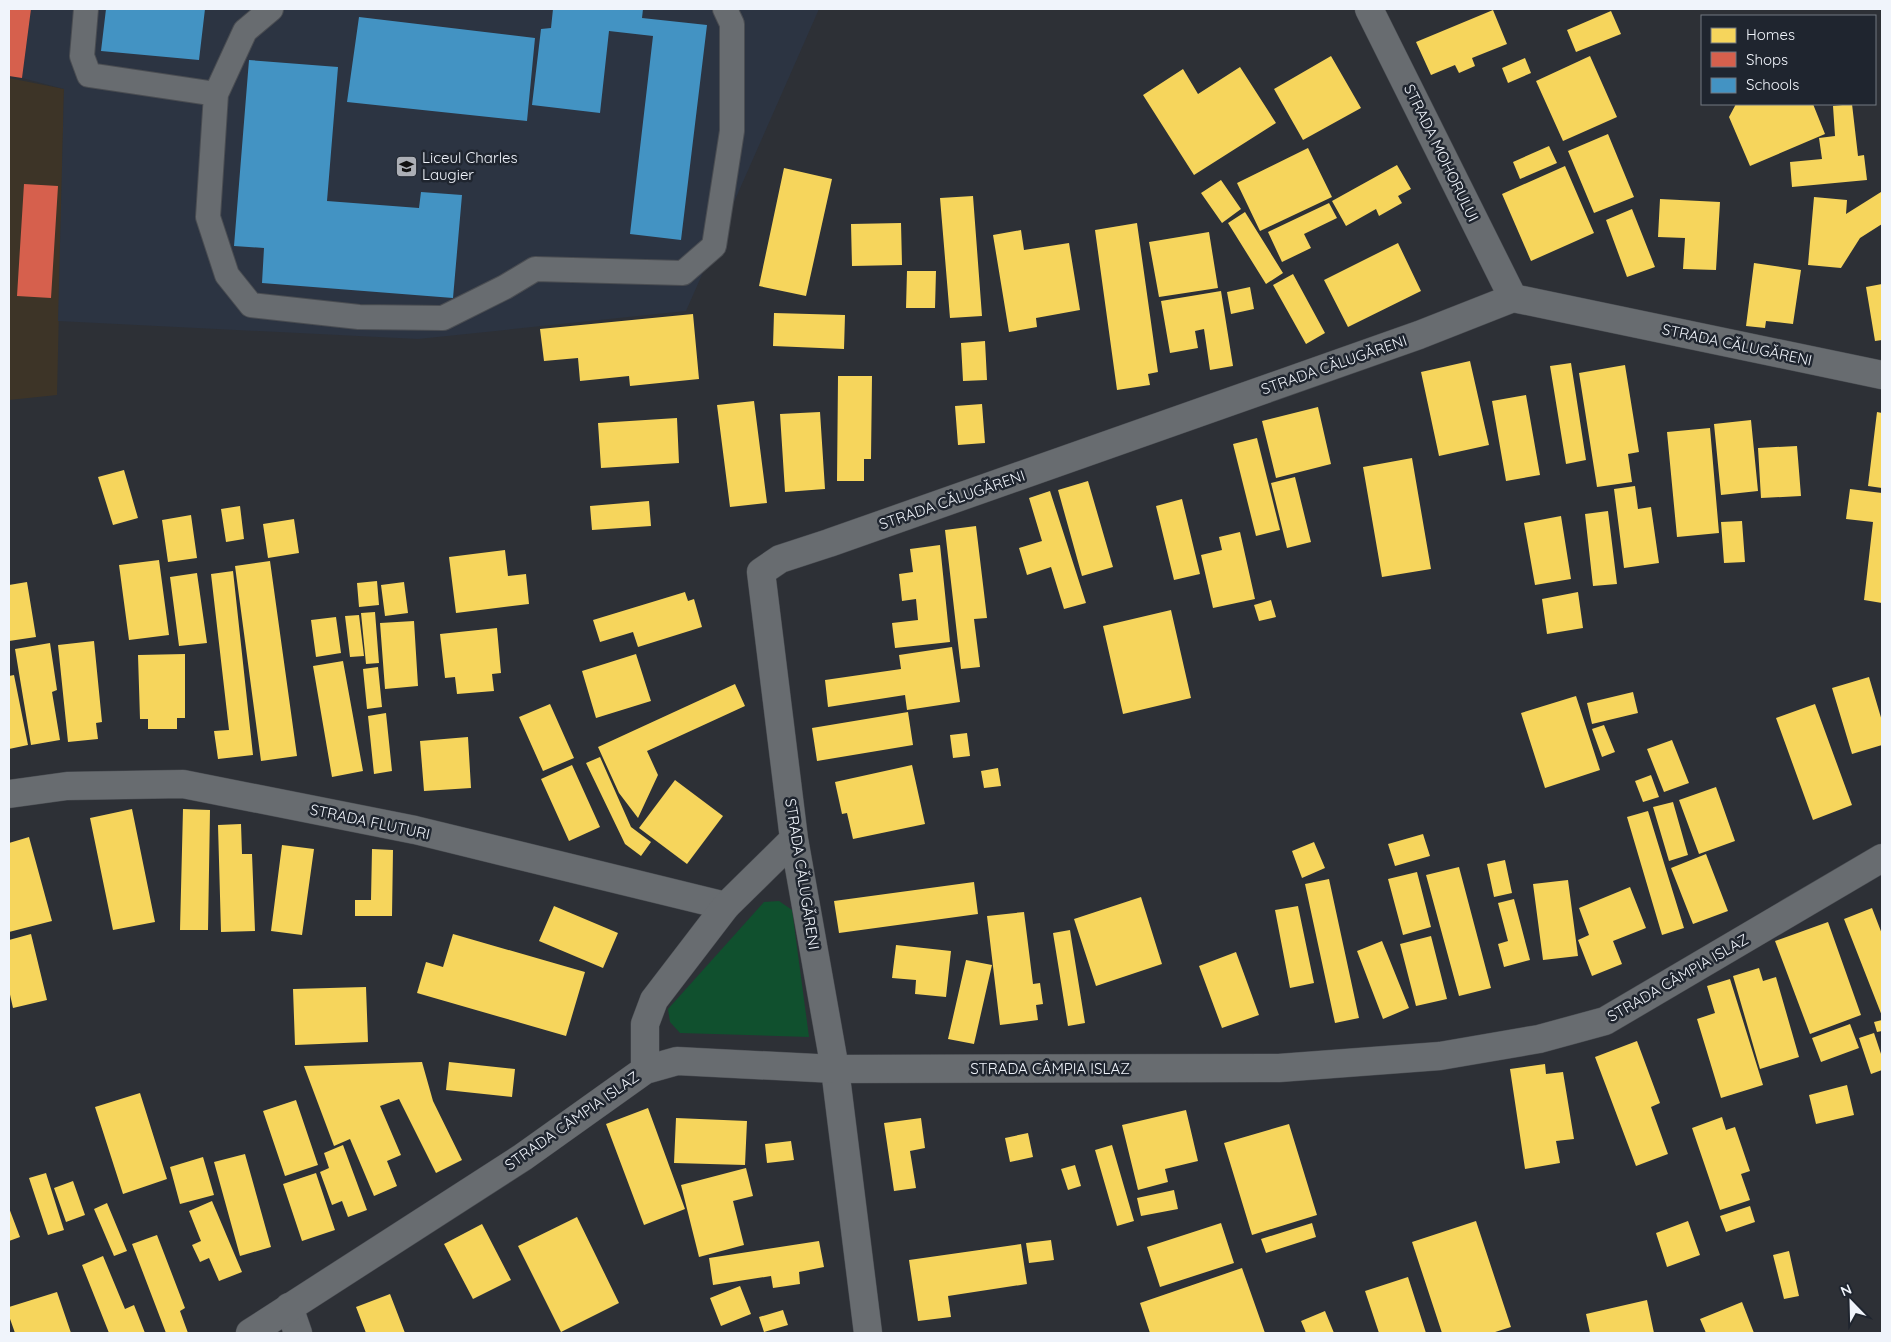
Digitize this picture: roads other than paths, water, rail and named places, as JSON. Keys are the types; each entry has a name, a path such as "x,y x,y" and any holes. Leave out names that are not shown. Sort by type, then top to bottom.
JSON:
{"street":[{"name":"STRADA MOHORULUI","path":"1369,9 1513,298"},
{"name":"STRADA CĂLUGĂRENI","path":"868,1333 835,1069 794,839 761,572 780,559 829,544 1419,335 1513,298 1882,375"},
{"name":"STRADA FLUTURI","path":"9,794 67,786 183,784 415,830 726,906"},
{"path":"645,1070 645,1024 654,1000 726,906 794,839"},
{"name":"STRADA CÂMPIA ISLAZ","path":"250,1333 523,1157 645,1070 676,1061 835,1069 1279,1068 1440,1056 1539,1039 1605,1021 1882,858"},
{"path":"290,1307 298,1333"}],"lane":[{"path":"86,9 82,56 89,75 216,94"},
{"path":"271,9 244,31 216,94 208,217 227,274 251,305 359,317 443,318 505,288 535,269 683,273 714,246 732,131 732,24 725,9"}],"place":[{"name":"Liceul Charles Laugier","path":"406,167"}]}
